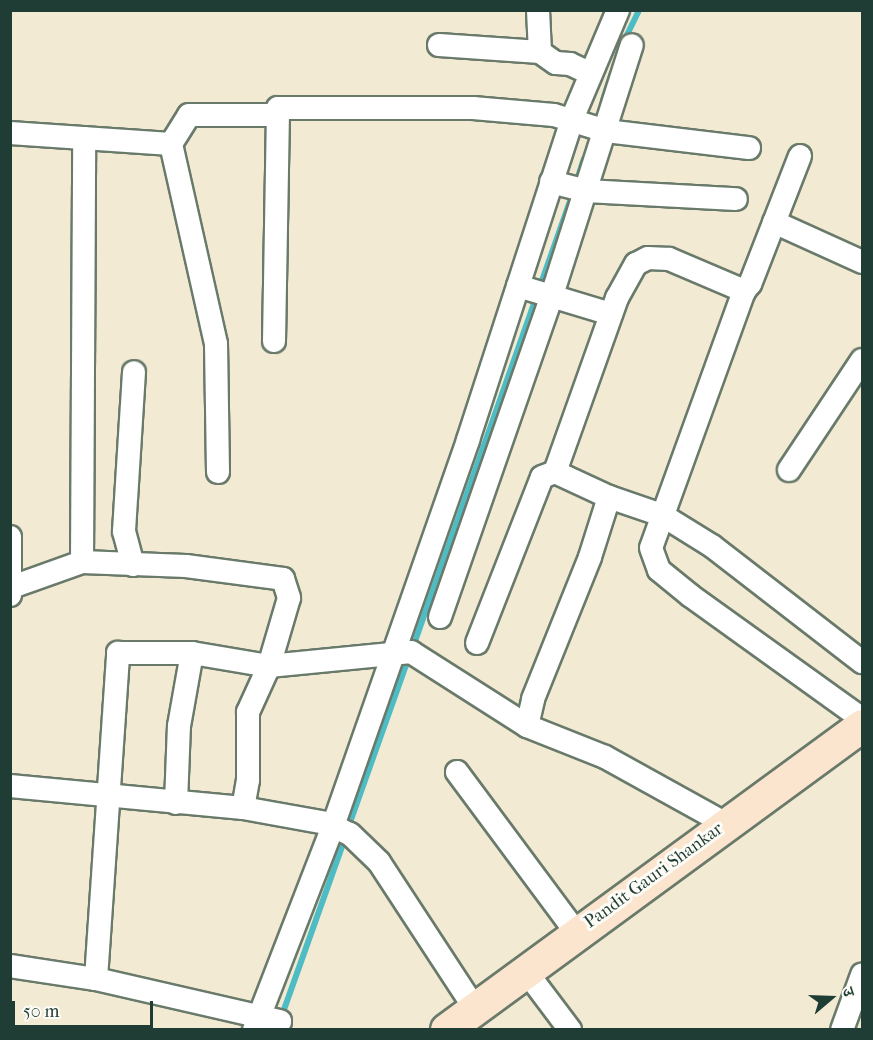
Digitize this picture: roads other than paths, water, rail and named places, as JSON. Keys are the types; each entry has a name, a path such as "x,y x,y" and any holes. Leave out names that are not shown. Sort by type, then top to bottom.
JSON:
{"street":[{"path":"538,10 540,52"},
{"path":"10,966 96,979 265,1022 390,654 468,440 572,119 589,73 618,10"},
{"path":"439,45 540,52 556,63 570,64 589,73"},
{"path":"440,617 552,295 632,45"},
{"path":"274,341 278,108 473,108 572,119 606,131 749,148"},
{"path":"218,472 216,344 171,144 189,115 278,115"},
{"path":"10,133 171,144"},
{"path":"82,562 84,138"},
{"path":"800,156 750,284 744,291 736,320 651,548 659,570 862,719"},
{"path":"551,182 586,191 736,199"},
{"path":"774,222 862,262"},
{"path":"555,472 611,314 636,264 648,258 669,258 744,291"},
{"path":"518,285 611,314"},
{"path":"789,470 862,360"},
{"path":"133,565 124,531 134,372"},
{"path":"477,643 542,477 555,472 609,497 662,515 712,546 862,662"},
{"path":"527,726 533,699 590,557 609,497"},
{"path":"10,537 11,591 82,562 186,566 283,579 289,598 269,666 248,712 248,780 243,808"},
{"path":"96,979 118,653 192,653 269,666 411,652 527,726 605,757 726,824"},
{"path":"176,803 179,726 192,653"},
{"name":"Pandit Gauri Shankar","path":"447,1029 576,932 862,726"},
{"path":"457,772 576,932"},
{"path":"10,786 109,798 243,808 333,826 350,834 379,862 474,1007"},
{"path":"525,970 570,1029"},
{"path":"842,1029 862,975"}],"waterway":[{"path":"624,41 639,10"},
{"path":"603,100 612,73"},
{"path":"576,183 584,159"},
{"path":"413,647 573,193"},
{"path":"348,828 409,657"},
{"path":"281,1018 345,838"}]}
